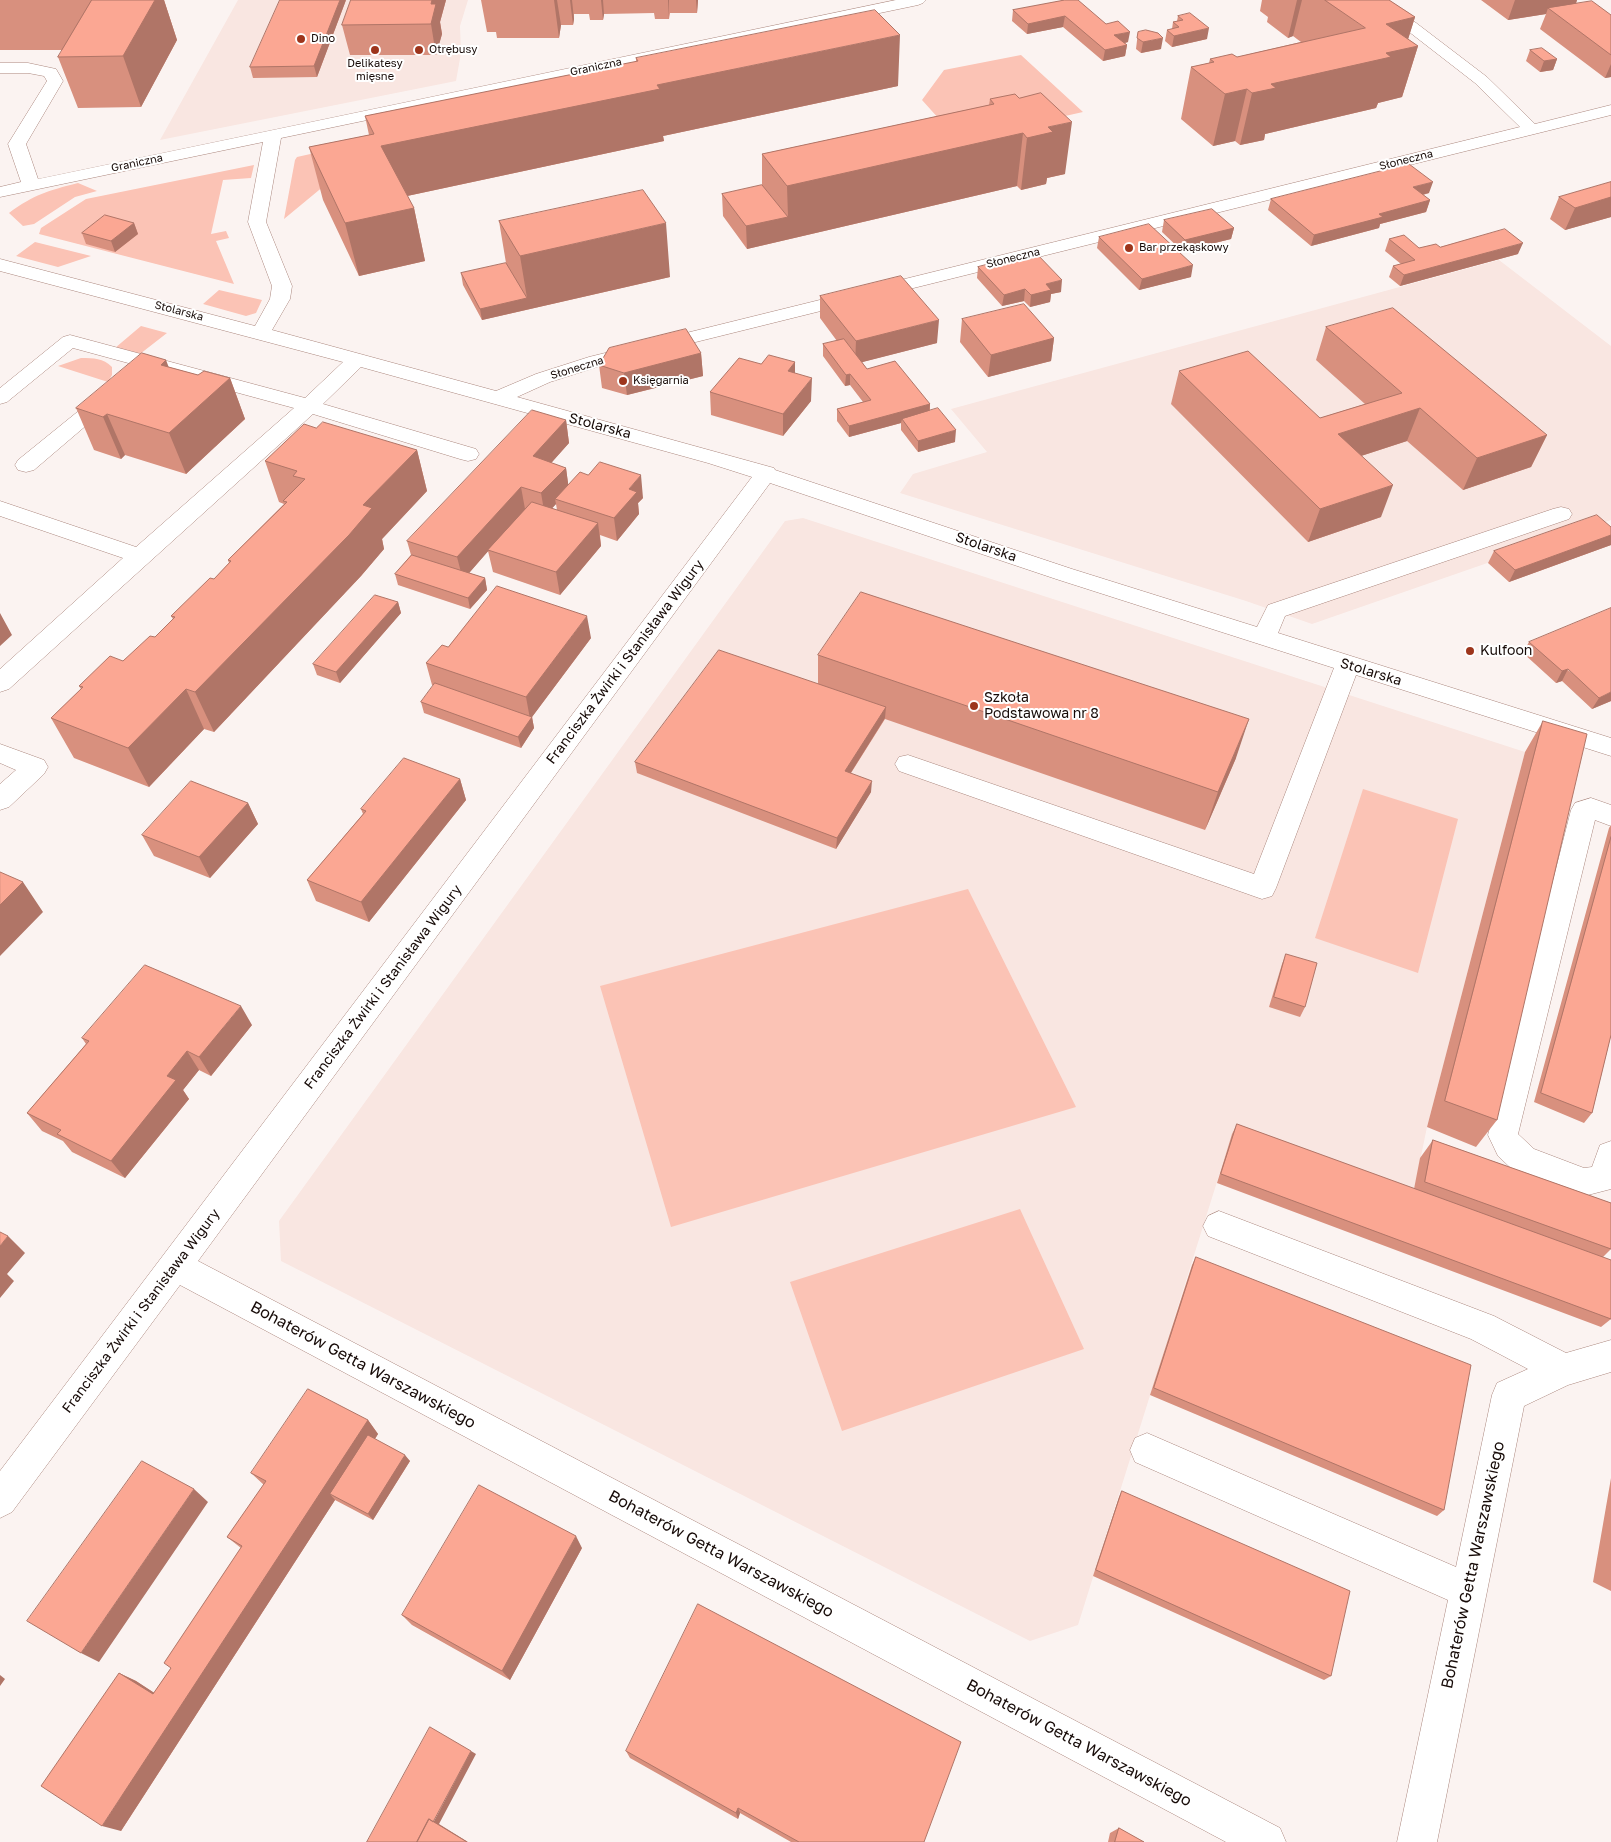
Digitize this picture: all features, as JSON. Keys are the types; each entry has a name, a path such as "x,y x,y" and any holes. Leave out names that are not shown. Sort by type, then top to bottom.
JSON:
{"street":[{"name":"Graniczna","path":"0,192 918,0"},
{"path":"1376,0 1481,80 1531,129"},
{"path":"0,68 28,68 50,72 55,81 17,144 25,186 0,204"},
{"name":"Słoneczna","path":"498,398 543,378 596,361 1611,110"},
{"path":"261,333 280,300 282,286 257,222 273,134"},
{"name":"Stolarska","path":"0,264 261,333 766,473 1064,574 1611,747"},
{"path":"0,398 70,341 135,374 309,406 468,454"},
{"path":"0,683 309,406 357,360"},
{"path":"26,465 135,374"},
{"name":"Franciszka Żwirki i Stanisława Wigury","path":"0,1500 766,473"},
{"path":"0,508 140,556"},
{"path":"1264,638 1276,611 1561,514"},
{"path":"908,764 1262,888 1348,664"},
{"path":"0,753 34,767 0,800"},
{"path":"1611,816 1591,808 1584,810 1504,1135 1509,1146 1523,1159 1584,1182 1601,1179 1608,1168 1611,1155"},
{"path":"1219,1226 1482,1327 1564,1370"},
{"name":"Bohaterów Getta Warszawskiego","path":"176,1266 1266,1842"},
{"name":"Bohaterów Getta Warszawskiego","path":"1417,1842 1508,1395 1564,1370 1611,1356"},
{"path":"1147,1450 1467,1590"}],"shaded area":[{"path":"238,0 468,0 460,26 461,53 456,81 160,140"},
{"path":"1021,55 1083,112 958,140 922,100 944,70"},
{"path":"382,138 284,219 297,157"},
{"path":"254,165 251,178 223,180 211,234 226,231 229,238 216,241 234,284 39,234 41,228 86,199"},
{"path":"78,183 97,191 75,197 34,224 23,226 9,213 26,201 42,194"},
{"path":"35,242 91,256 58,267 16,256"},
{"path":"1499,260 1611,346 1611,520 1312,624 1246,601 900,493 913,474 987,452 951,409"},
{"path":"219,290 262,300 256,313 246,316 203,304"},
{"path":"141,326 167,333 140,354 115,348"},
{"path":"81,358 98,359 112,367 112,375 108,382 58,366"},
{"path":"803,518 1525,752 1427,1127 1412,1200 1232,1134 1078,1625 1030,1641 281,1261 279,1221 785,521"},
{"path":"1363,789 1458,819 1418,973 1315,938"},
{"path":"968,889 1076,1107 671,1227 600,986"},
{"path":"1020,1209 1084,1349 842,1431 790,1282"}],"building":[{"path":"92,0 155,0 123,56 58,57"},
{"name":"Dino","path":"280,0 340,0 314,66 250,67"},
{"path":"351,0 432,0 431,4 436,4 431,24 342,25"},
{"path":"1065,0 1078,0 1106,24 1118,21 1130,32 1114,35 1127,45 1105,50 1065,16 1028,24 1013,10"},
{"path":"1325,0 1389,0 1415,17 1386,24 1418,46 1386,53 1391,57 1271,84 1276,88 1252,93 1247,89 1225,94 1191,67 1214,62 1210,59 1232,54 1237,57 1365,28"},
{"path":"1592,1 1611,15 1611,55 1548,8"},
{"path":"875,10 900,35 657,85 660,89 381,146 414,208 345,223 309,147 374,134 365,116 638,61 636,58"},
{"path":"1190,13 1209,28 1174,36 1167,30 1179,27 1173,22 1183,20 1178,16"},
{"path":"1146,30 1158,33 1163,38 1143,42 1137,38 1138,32"},
{"path":"1542,48 1557,59 1544,61 1530,50"},
{"path":"1041,93 1072,122 1048,127 1053,132 1027,138 1023,133 787,186 762,154 994,104 990,99 1015,94 1019,98"},
{"path":"1409,164 1433,182 1413,187 1430,200 1379,214 1383,217 1314,235 1271,199"},
{"path":"1611,182 1611,197 1575,208 1559,197"},
{"path":"762,185 788,217 746,226 722,194"},
{"path":"643,190 666,223 520,256 499,221"},
{"path":"1212,209 1234,228 1185,240 1164,220"},
{"path":"105,215 134,223 111,241 82,233"},
{"path":"1149,224 1193,265 1142,279 1099,237"},
{"path":"1505,229 1523,243 1404,275 1393,266 1415,260 1389,239 1404,235 1419,248 1436,244 1440,247"},
{"path":"1035,252 1062,280 1046,284 1051,290 1031,295 1025,289 1004,295 978,267"},
{"path":"506,263 527,298 480,309 461,273"},
{"path":"901,276 939,320 856,341 820,296"},
{"path":"1024,304 1054,338 991,355 962,319"},
{"path":"1393,308 1547,435 1477,458 1420,408 1338,434 1393,485 1320,509 1179,371 1248,351 1320,418 1402,393 1326,327"},
{"path":"686,329 701,353 624,373 599,365 609,348"},
{"path":"844,339 867,369 895,361 930,404 849,426 837,409 871,400 850,374 846,375 823,344"},
{"path":"142,353 166,360 161,365 198,375 204,371 230,378 169,433 107,414 103,417 76,408"},
{"path":"769,355 795,362 788,371 812,378 783,414 710,392 739,358 761,364"},
{"path":"938,408 956,430 918,441 902,419"},
{"path":"532,410 566,420 533,456 566,468 541,493 521,487 457,557 407,541"},
{"path":"323,422 417,450 363,505 372,508 349,535 195,692 186,689 128,748 51,718 83,687 79,686 110,656 123,661 150,636 155,637 175,617 171,616 210,578 214,579 231,561 228,560 287,502 283,501 305,479 293,476 297,471 265,461 304,424 316,428"},
{"path":"600,462 641,475 629,489 637,492 614,518 555,499 580,472 588,475"},
{"path":"532,502 598,523 556,572 488,550"},
{"path":"1597,515 1611,527 1611,535 1515,570 1494,551"},
{"path":"412,555 485,578 468,598 395,574"},
{"path":"497,586 587,616 526,697 426,663 442,645 448,647"},
{"path":"861,592 1249,719 1218,792 818,655"},
{"path":"375,595 398,602 336,672 313,664"},
{"path":"1611,608 1611,692 1599,698 1568,669 1562,671 1529,642"},
{"path":"719,650 886,707 845,771 872,781 837,838 635,762"},
{"path":"435,683 532,717 518,737 421,702"},
{"path":"1543,721 1587,734 1497,1120 1445,1101"},
{"path":"404,758 460,779 361,902 307,880 366,811 361,809"},
{"path":"191,781 248,803 199,857 142,835"},
{"path":"1611,837 1611,1035 1592,1113 1541,1093"},
{"path":"0,872 23,882 0,905"},
{"path":"1286,954 1317,963 1305,1007 1274,997"},
{"path":"145,965 241,1006 199,1057 187,1051 167,1076 176,1080 111,1161 57,1134 61,1130 27,1113 89,1041 82,1038"},
{"path":"1237,1124 1611,1260 1611,1319 1221,1174"},
{"path":"1433,1140 1611,1203 1611,1249 1425,1182"},
{"path":"0,1232 8,1236 0,1246"},
{"path":"1196,1257 1471,1365 1444,1510 1154,1388"},
{"path":"308,1389 368,1420 102,1826 41,1786 119,1673 153,1694 171,1668 164,1663 242,1546 227,1537 266,1481 251,1473"},
{"path":"368,1435 405,1455 368,1514 330,1494"},
{"path":"142,1461 194,1489 81,1653 27,1621"},
{"path":"479,1485 576,1536 502,1671 402,1615"},
{"path":"1122,1491 1350,1591 1331,1676 1096,1570"},
{"path":"698,1604 961,1742 924,1842 799,1842 738,1808 736,1813 626,1751"},
{"path":"430,1727 471,1751 433,1822 429,1819 417,1842 367,1842"},
{"path":"429,1819 467,1842 417,1842"},
{"path":"1119,1828 1144,1842 1115,1842"}],"place":[{"name":"Dino","path":"301,39"},
{"name":"Delikatesy mięsne","path":"375,50"},
{"name":"Otrębusy","path":"419,50"},
{"name":"Bar przekąskowy","path":"1129,248"},
{"name":"Księgarnia","path":"623,381"},
{"name":"Kulfoon","path":"1470,651"},
{"name":"Szkoła Podstawowa nr 8","path":"974,706"}]}
